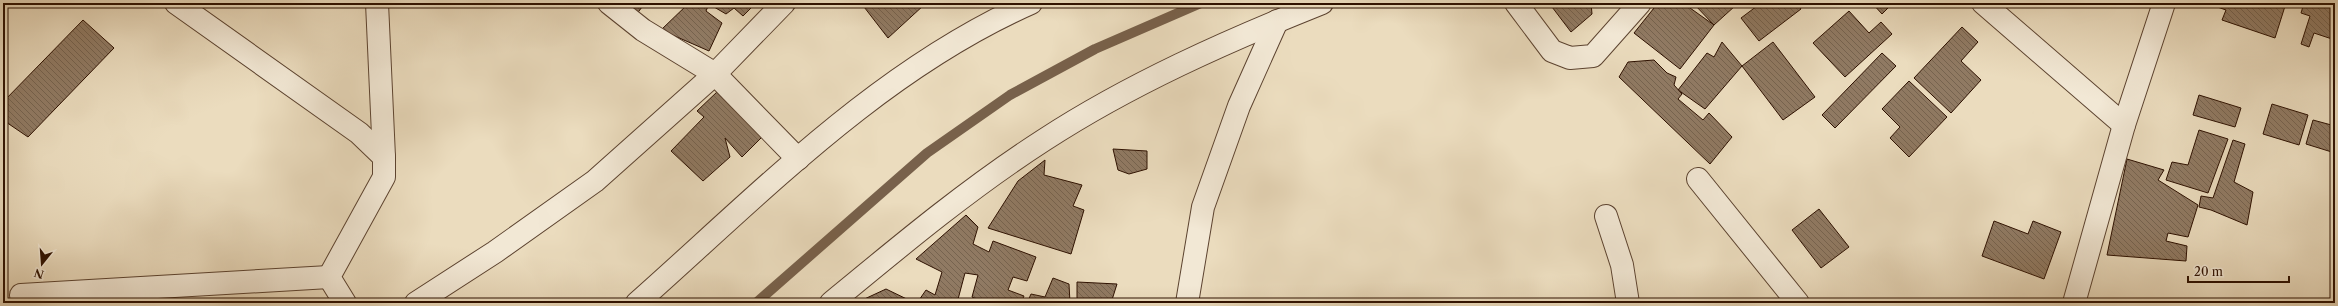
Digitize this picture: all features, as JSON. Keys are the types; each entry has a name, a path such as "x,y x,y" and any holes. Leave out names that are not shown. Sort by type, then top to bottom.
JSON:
{"street":[{"path":"176,3 359,133 384,157"},
{"path":"329,277 384,177 377,3"},
{"path":"609,3 643,30 715,74 798,159"},
{"path":"416,303 495,252 595,181 715,74 784,3"},
{"path":"637,303 798,159 902,75 1000,17 1031,3"},
{"path":"831,303 949,205 1044,140 1128,91 1277,21 1322,3"},
{"path":"1516,3 1552,51 1570,58 1593,56 1640,3"},
{"path":"1983,3 2124,126"},
{"path":"2074,303 2124,126 2164,3"},
{"path":"1187,303 1203,207 1239,106 1277,21"},
{"path":"1698,179 1798,303"},
{"path":"1606,216 1622,265 1628,303"},
{"path":"21,295 329,277"},
{"path":"329,277 345,303"}],"building":[{"path":"621,3 645,3 636,15"},
{"path":"689,3 756,3 743,16 734,8 726,14 709,4 706,11 722,23 709,51 661,30"},
{"path":"861,3 923,3 924,5 888,38"},
{"path":"1549,3 1591,3 1592,14 1571,32"},
{"path":"1658,3 1683,3 1714,25 1680,69 1634,33"},
{"path":"1693,3 1732,3 1735,6 1714,25"},
{"path":"1761,3 1797,3 1801,9 1759,41 1741,18"},
{"path":"1872,3 1893,3 1882,14"},
{"path":"2206,3 2286,3 2275,38 2222,20 2226,10"},
{"path":"2304,3 2335,3 2335,40 2314,33 2309,47 2301,44 2310,16 2301,13"},
{"path":"1849,11 1869,33 1881,22 1892,34 1845,77 1813,43"},
{"path":"83,20 114,48 28,137 3,120 3,102"},
{"path":"1962,27 1978,42 1961,61 1981,80 1951,113 1914,78"},
{"path":"1722,42 1742,66 1705,109 1678,90 1707,53 1714,57"},
{"path":"1773,42 1815,97 1783,120 1742,66"},
{"path":"1882,53 1896,66 1835,128 1822,115"},
{"path":"1654,60 1667,73 1676,77 1674,85 1682,94 1678,99 1703,120 1709,113 1732,137 1710,164 1619,77 1628,62"},
{"path":"1909,81 1947,117 1909,157 1890,138 1900,127 1882,109"},
{"path":"718,91 762,137 742,157 725,138 730,157 703,181 671,151 704,117 697,111"},
{"path":"2199,95 2241,108 2235,127 2193,115"},
{"path":"2272,104 2308,115 2299,145 2263,134"},
{"path":"2313,120 2335,126 2335,153 2306,144"},
{"path":"2199,130 2228,139 2208,193 2166,180 2172,162 2188,165"},
{"path":"2233,140 2245,144 2234,182 2253,192 2247,225 2211,210 2199,207 2201,196 2213,198"},
{"path":"1113,149 1147,151 1147,169 1129,174 1118,170"},
{"path":"2127,159 2164,170 2158,180 2198,205 2188,237 2168,233 2166,241 2187,246 2186,261 2107,255"},
{"path":"1045,160 1044,175 1082,185 1073,206 1084,210 1071,254 988,228 1018,181"},
{"path":"1819,209 1849,247 1821,268 1792,230"},
{"path":"966,215 978,227 973,244 989,252 993,241 1036,257 1027,281 1013,277 1008,290 1024,296 1021,303 985,303 972,297 978,275 965,273 957,303 917,303 926,290 935,295 942,272 916,259"},
{"path":"1994,221 2028,234 2033,221 2061,232 2044,279 1982,256"},
{"path":"1053,278 1069,284 1070,303 1027,303 1031,294 1045,297"},
{"path":"1077,282 1117,284 1111,303 1077,303"},
{"path":"886,289 915,303 858,302"}],"waterway":[{"path":"756,303 927,153 1010,95 1095,49 1201,3"}]}
